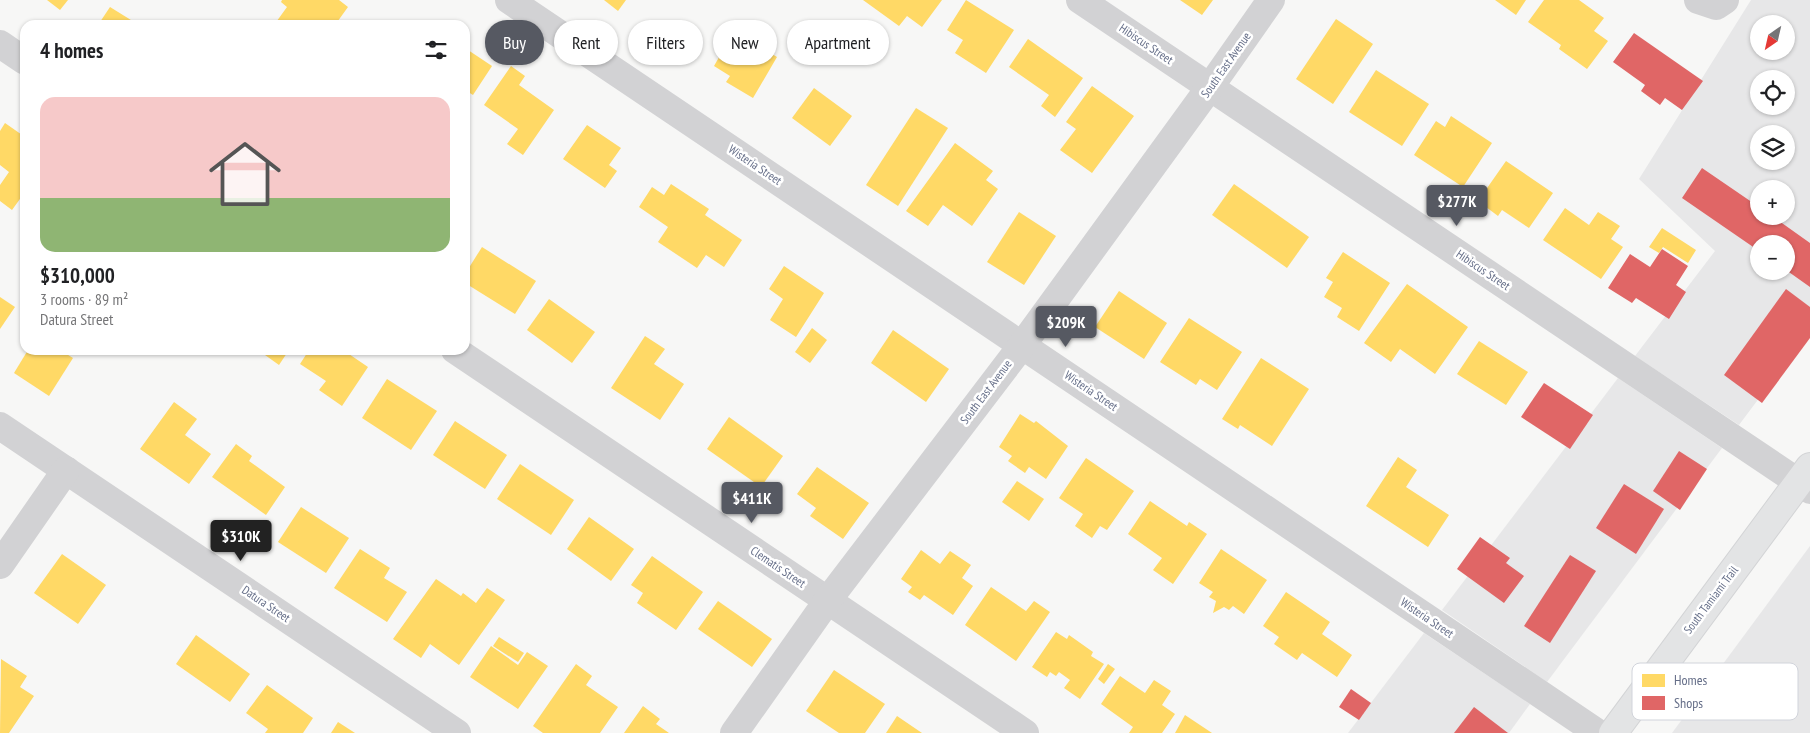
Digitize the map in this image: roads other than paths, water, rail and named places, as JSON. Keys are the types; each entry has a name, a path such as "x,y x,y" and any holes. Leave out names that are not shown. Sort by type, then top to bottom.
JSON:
{"main road":[{"name":"South Tamiami Trail","path":"1666,663 1806,480"},
{"name":"South Tamiami Trail","path":"1612,733 1632,707"}],"street":[{"name":"Wisteria Street","path":"509,0 1598,733"},
{"name":"Hibiscus Street","path":"1080,0 1210,88 1806,480"},
{"name":"South East Avenue","path":"734,733 828,600 1022,344 1210,88 1271,0"},
{"path":"1698,0 1716,6 1725,0"},
{"path":"0,44 20,58"},
{"name":"Clematis Street","path":"462,355 1025,733"},
{"name":"Datura Street","path":"0,426 457,733"},
{"path":"0,565 66,470"}]}
